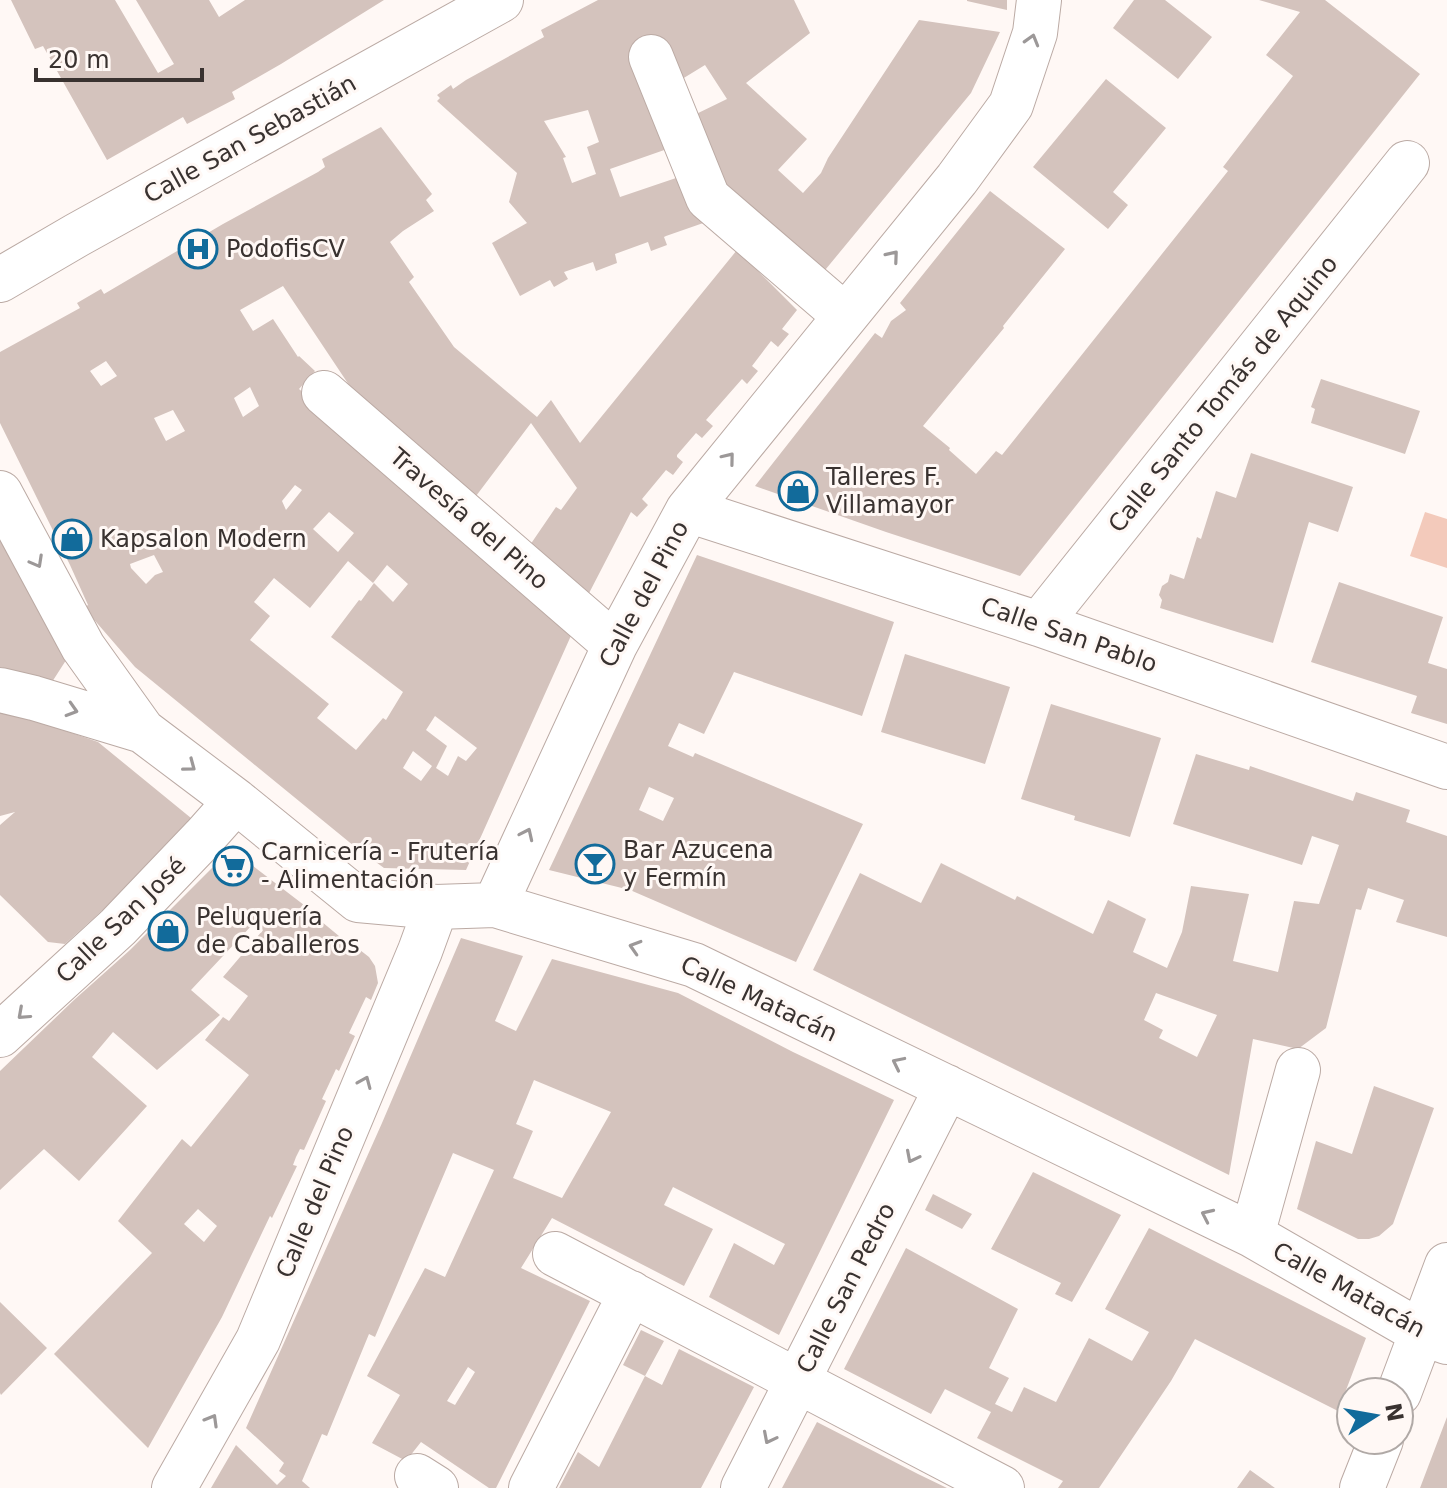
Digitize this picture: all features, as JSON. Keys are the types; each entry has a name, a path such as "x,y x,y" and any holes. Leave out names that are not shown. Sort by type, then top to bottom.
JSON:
{"street":[{"name":"Calle del Pino","path":"495,905 615,645 688,510 957,179 1011,105 1035,33 1039,0"},
{"name":"Calle San Sebastián","path":"0,280 496,1"},
{"path":"651,57 708,198 844,315"},
{"name":"Calle Santo Tomás de Aquino","path":"1039,624 1407,163"},
{"name":"Travesía del Pino","path":"324,393 615,645"},
{"name":"Calle Matacán","path":"0,493 83,647 143,731 236,801 358,900 436,907 495,905 694,965 1252,1235 1435,1338"},
{"name":"Calle San Pablo","path":"688,510 1039,624 1447,767"},
{"name":"Calle Matacán","path":"0,690 143,731"},
{"name":"Calle San José","path":"0,1035 118,927 236,801"},
{"name":"Calle del Pino","path":"174,1488 258,1340 436,907"},
{"name":"Calle Matacán","path":"1252,1235 1298,1070"},
{"name":"Calle San Pedro","path":"743,1488 947,1087"},
{"path":"555,1254 1002,1488"},
{"path":"1410,1376 1435,1338 1447,1265"},
{"path":"531,1488 631,1293"},
{"path":"1362,1488 1375,1456"}],"shaded area":[{"path":"1425,512 1447,519 1447,568 1410,556"}],"building":[{"path":"11,0 115,0 158,73 174,64 136,0 209,0 219,17 245,0 384,0 232,92 235,99 187,124 183,117 107,160 43,46 35,49"},
{"path":"598,0 794,0 810,33 746,83 807,139 778,170 803,193 821,173 919,20 1000,32 971,93 821,275 725,186 690,117 727,99 705,65 674,84 670,148 610,169 620,197 679,177 709,221 664,237 667,245 651,251 648,242 615,254 617,263 596,271 593,262 564,272 568,279 554,287 550,280 520,296 492,243 527,223 509,202 517,173 437,101 440,98 437,95 544,37 541,30","holes":["588,110 599,142 587,147 596,174 572,183 563,158 566,157 544,121"]},
{"path":"1007,0 1007,10 967,1"},
{"path":"1134,0 1165,0 1212,37 1178,79 1113,28"},
{"path":"1259,0 1325,0 1420,74 1020,576 755,486 875,333 882,338 891,321 906,310 900,303 990,191 1065,249 923,426 976,474 996,451 1002,455 1228,171 1223,167 1293,76 1266,55 1300,12"},
{"path":"1106,79 1166,128 1113,192 1128,205 1108,229 1033,167"},
{"path":"381,127 432,194 426,200 434,211 390,242 414,277 409,282 454,347 537,417 551,400 580,443 737,250 797,310 782,329 789,334 778,347 771,341 752,366 758,371 747,384 742,379 706,420 713,426 702,438 696,433 677,455 683,462 673,475 666,470 642,499 648,505 637,517 631,512 586,599 528,548 556,507 561,510 577,488 531,423 473,500 363,406 283,286 240,310 253,331 273,319 298,357 315,371 299,389 574,629 466,870 384,868 135,667 84,608 88,605 70,565 0,423 0,352 80,308 77,303 101,289 104,294 318,172 325,167 322,159","holes":["106,361 117,376 101,386 90,371","250,387 259,406 243,417 234,398","173,410 185,431 166,441 154,418","295,485 302,490 286,510 282,501","329,512 354,533 338,552 313,529","154,555 163,572 146,584 130,564","348,561 373,583 387,565 408,584 393,602 374,583 331,637 403,692 386,720 383,718 356,750 317,718 329,704 250,640 270,616 254,602 274,578 310,608","435,716 477,748 466,761 458,756 448,776 436,768 447,746 426,730","413,751 432,766 421,781 403,768"]},
{"path":"1321,379 1420,411 1405,454 1311,423 1315,409 1311,407"},
{"path":"1251,453 1353,487 1338,532 1309,522 1273,643 1160,608 1162,600 1159,595 1170,574 1184,579 1216,491 1236,498"},
{"path":"0,525 70,654 52,682 0,667"},
{"path":"697,555 894,622 862,716 734,672 704,734 679,723 668,746 693,757 695,753 863,824 796,962 630,890 549,870","holes":["649,787 674,798 663,821 639,810"]},
{"path":"1339,582 1443,617 1428,663 1447,669 1447,724 1411,713 1417,696 1311,662"},
{"path":"905,654 1010,687 985,764 881,732"},
{"path":"1051,704 1161,738 1130,837 1021,799"},
{"path":"0,708 98,742 191,818 106,907 65,944 48,942 0,895 0,825 15,812 0,816"},
{"path":"1196,754 1249,770 1250,766 1353,801 1356,792 1410,810 1406,822 1447,836 1447,937 1396,922 1404,900 1368,888 1361,910 1356,909 1326,1028 1298,1049 1253,1039 1229,1175 813,970 860,873 921,903 941,863 1093,934 1108,900 1146,919 1133,952 1167,968 1182,932 1191,886 1249,894 1233,961 1278,972 1294,901 1319,904 1339,845 1312,836 1302,865 1173,824","holes":["1156,993 1217,1015 1197,1057 1159,1038 1163,1030 1144,1020"]},
{"path":"231,849 369,957 375,966 378,983 371,1000 366,997 349,1033 355,1036 322,1099 326,1101 304,1150 300,1149 296,1157 293,1165 297,1166 272,1218 270,1216 222,1317 148,1448 54,1354 152,1253 118,1221 182,1139 191,1147 249,1075 205,1040 223,1017 229,1021 248,996 223,977 263,930 254,923 191,990 220,1015 157,1070 113,1032 92,1057 147,1106 79,1181 44,1149 0,1190 0,1071 130,950","holes":["198,1209 217,1226 204,1242 184,1224"]},
{"path":"461,938 523,956 495,1021 516,1031 552,959 678,993 894,1100 779,1335 709,1297 734,1243 774,1265 785,1244 673,1187 664,1205 713,1229 684,1286 552,1218 521,1268 590,1301 496,1488 489,1488 421,1442 406,1461 372,1443 400,1395 367,1376 425,1268 445,1277 494,1170 453,1153 375,1337 369,1334 327,1436 322,1434 302,1481 310,1488 211,1488 236,1445 277,1485 286,1476 279,1471 284,1463 246,1428","holes":["534,1080 611,1112 562,1198 513,1178 533,1131 516,1124","468,1367 475,1372 455,1405 447,1401"]},
{"path":"1374,1086 1434,1108 1393,1224 1379,1236 1358,1239 1297,1209 1316,1141 1352,1154"},
{"path":"1033,1172 1121,1215 1072,1302 1055,1294 1061,1283 991,1249"},
{"path":"933,1194 972,1214 962,1229 925,1210"},
{"path":"1149,1228 1366,1338 1351,1376 1335,1376 1335,1409 1195,1339 1171,1381 1099,1488 1058,1488 1063,1481 977,1438 991,1412 945,1389 931,1414 844,1369 906,1248 1018,1309 989,1368 1009,1378 995,1404 1012,1412 1024,1387 1056,1402 1089,1338 1132,1361 1149,1332 1105,1309"},
{"path":"0,1302 47,1348 1,1395 0,1393"},
{"path":"641,1330 664,1341 645,1376 623,1365"},
{"path":"679,1349 754,1387 701,1488 559,1488 578,1452 599,1467 645,1376 662,1385"},
{"path":"1447,1417 1447,1488 1420,1488"},
{"path":"817,1422 918,1474 947,1488 782,1488"},
{"path":"1250,1470 1275,1488 1237,1488"}],"place":[{"name":"PodofisCV","path":"198,249"},
{"name":"Talleres F. Villamayor","path":"798,491"},
{"name":"Kapsalon Modern","path":"72,539"},
{"name":"Bar Azucena y Fermín","path":"595,864"},
{"name":"Carnicería - Frutería - Alimentación","path":"233,866"},
{"name":"Peluquería de Caballeros","path":"168,931"}]}
